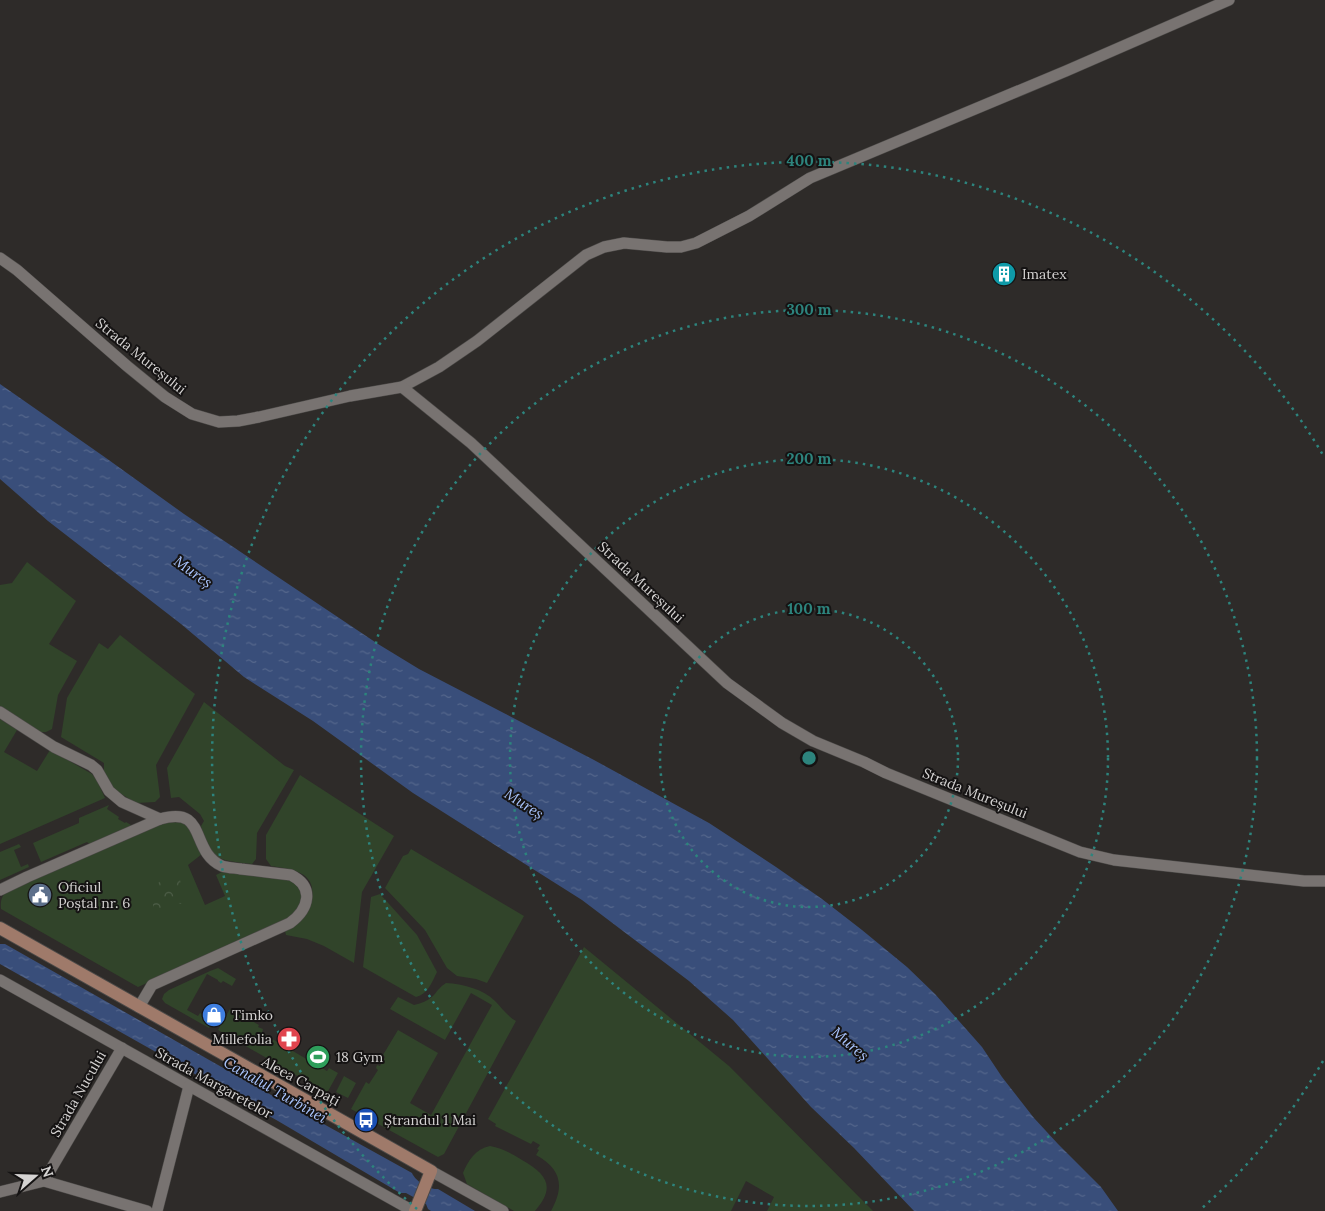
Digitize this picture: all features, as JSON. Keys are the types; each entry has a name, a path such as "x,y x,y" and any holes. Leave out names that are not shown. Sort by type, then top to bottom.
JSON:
{"street":[{"path":"402,387 439,367 477,341 586,255 604,247 624,244 681,247 696,243 749,216 810,178 1066,71 1229,0"},
{"name":"Strada Mureșului","path":"0,258 164,397 192,414 219,422 238,421 350,396 402,387 471,443 727,683 770,715 812,741 1080,852 1114,860 1325,882"},
{"path":"0,712 54,747 97,770 109,791 122,802 160,819"},
{"path":"0,890 160,819 179,816 194,824 201,844 209,857 223,867 291,875 300,879 305,886 307,897 305,906 298,917 290,923 152,985 139,1007"},
{"name":"Aleea Carpați","path":"0,930 139,1007 430,1175"},
{"name":"Strada Margaretelor","path":"0,980 189,1086 416,1208"},
{"name":"Strada Nucului","path":"44,1181 122,1048"},
{"path":"157,1211 189,1086"},
{"path":"416,1208 430,1175 503,1211"},
{"path":"0,1192 44,1181 147,1211"}],"green space":[{"path":"27,562 76,601 49,644 77,661 58,695 52,729 46,732 40,732 0,707 0,585 12,583"},
{"path":"120,635 195,694 156,765 160,797 155,802 136,803 113,789 104,773 104,763 61,737 67,698 99,643 108,649"},
{"path":"204,702 285,766 294,770 257,833 256,859 252,864 218,857 208,846 201,826 204,821 200,814 179,797 171,798 167,768"},
{"path":"0,719 17,730 4,752 37,771 50,750 92,774 105,798 0,844"},
{"path":"300,775 394,836 362,892 354,963 307,939 286,935 285,931 312,897 312,888 306,877 300,873 286,868 271,866 266,859 266,835"},
{"path":"109,805 107,809 119,817 118,819 131,825 129,828 91,845 87,842 41,862 33,843 79,823 79,818"},
{"path":"177,820 190,827 202,854 188,865 205,905 225,896 216,875 222,872 288,879 300,888 302,893 300,904 294,915 289,920 138,987 1,909 2,898 8,890 168,821"},
{"path":"19,844 21,847 14,850 21,867 28,864 29,867 0,880 0,852"},
{"path":"411,849 524,916 487,983 457,976 447,968 425,930 385,888 403,856 408,854"},
{"path":"166,876 180,879 183,897 181,904 170,906 164,914 157,916 150,895 157,884"},
{"path":"380,894 417,935 437,972 424,993 416,997 363,967 371,897"},
{"path":"584,947 729,1066 873,1211 767,1211 774,1197 746,1181 731,1211 551,1211 558,1194 558,1179 551,1166 536,1155 540,1145 533,1141 531,1144 495,1126 496,1124 488,1119"},
{"path":"218,968 236,979 232,986 223,981 221,983 207,974 187,1010 198,1016 200,1013 205,1016 203,1019 211,1024 209,1028 165,1003 162,999 169,990"},
{"path":"446,983 466,986 485,993 516,1021 444,1154 438,1157 351,1109 366,1082 369,1084 378,1070 376,1068 377,1065 380,1066 385,1057 383,1055 398,1030 438,1053 410,1103 431,1115 492,1005 471,993 445,1040 390,1009 398,997 414,1005 432,997"},
{"path":"230,1009 259,1025 258,1027 263,1029 262,1033 327,1071 329,1068 338,1073 327,1093 218,1030"},
{"path":"344,1076 356,1083 348,1098 336,1092"},
{"path":"490,1146 503,1150 531,1165 543,1176 547,1188 535,1211 514,1211 467,1184 463,1173 467,1164 476,1153"}],"water":[{"name":"Mureș","path":"0,384 184,514 378,644 419,669 594,760 709,823 822,899 907,967 935,994 982,1047 1002,1077 1034,1118 1101,1187 1118,1211 914,1211 854,1148 811,1107 733,1020 689,981 582,900 413,793 313,721 244,677 181,624 48,521 0,479"},
{"name":"Canalul Turbinei","path":"0,944 5,944 412,1173 423,1184 438,1189 475,1211 431,1211 426,1204 406,1193 400,1193 278,1121 0,964"}],"place":[{"name":"Imatex","path":"1004,274"},
{"name":"Oficiul Poștal nr. 6","path":"40,895"},
{"name":"Timko","path":"214,1015"},
{"name":"Millefolia","path":"289,1039"},
{"name":"18 Gym","path":"318,1057"},
{"name":"Ștrandul 1 Mai","path":"366,1120"}]}
